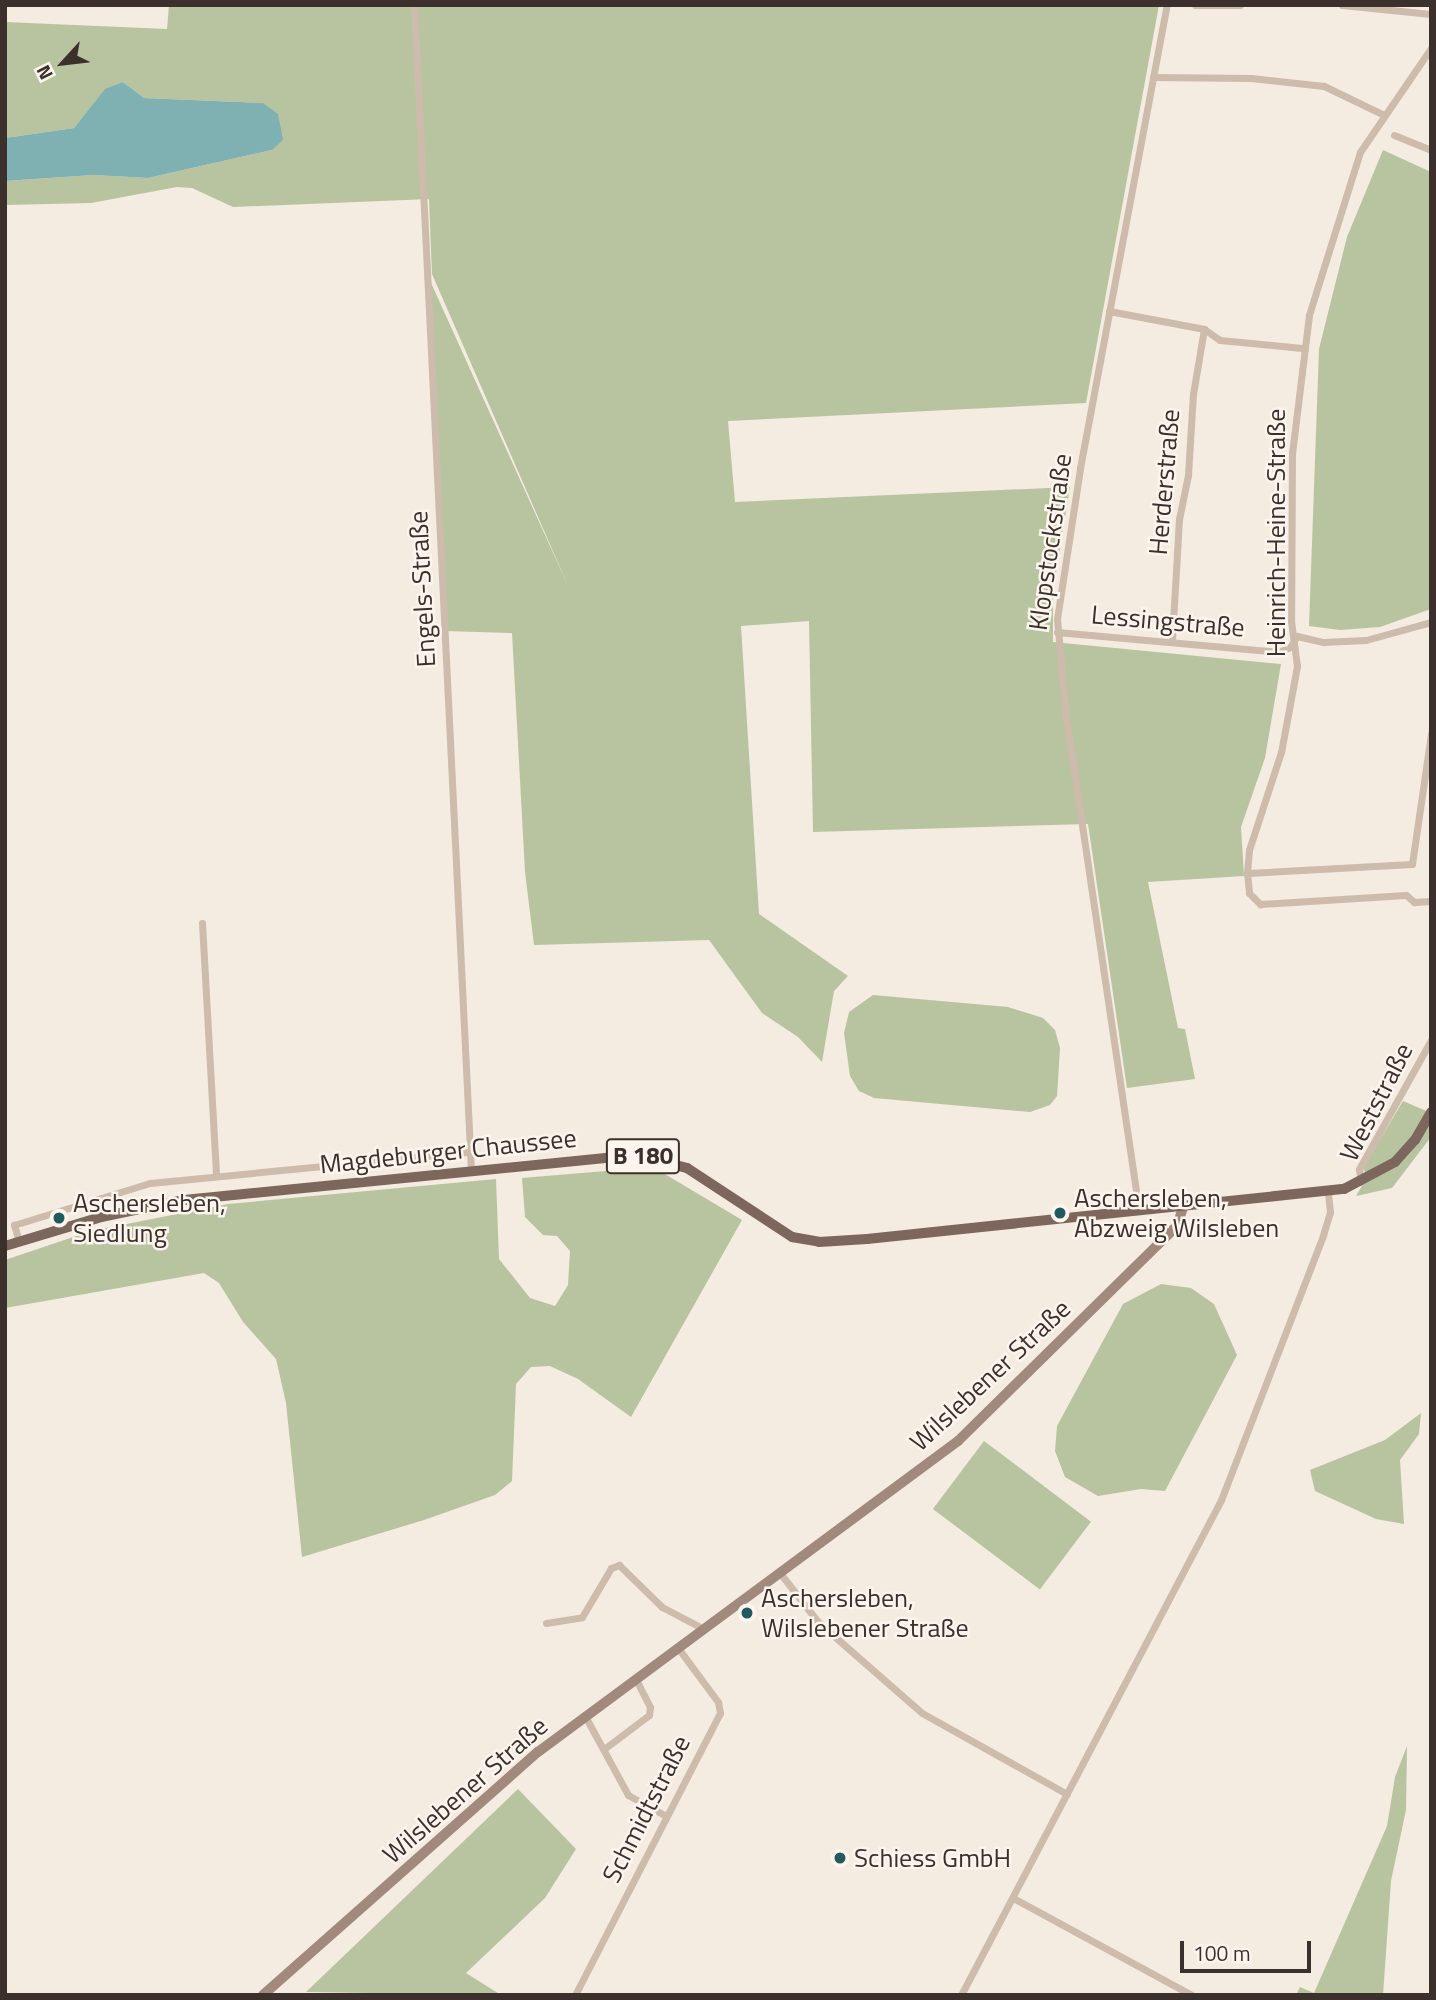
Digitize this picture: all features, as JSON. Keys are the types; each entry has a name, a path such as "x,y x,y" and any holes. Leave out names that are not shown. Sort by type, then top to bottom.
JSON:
{"main road":[{"name":"Magdeburger Chaussee","path":"5,1247 117,1213 184,1200 652,1156 700,1176 783,1233 820,1242 1328,1192 1361,1182 1405,1153 1431,1112"}],"street":[{"name":"Engels-Straße","path":"414,5 471,1171"},
{"name":"Klopstockstraße","path":"1139,1211 1075,786 1057,632 1061,579 1167,5"},
{"path":"1195,5 1240,5"},
{"path":"1342,5 1431,14"},
{"name":"Heinrich-Heine-Straße","path":"1247,873 1249,850 1291,712 1297,636 1292,621 1291,479 1302,348 1360,152 1431,48"},
{"path":"1153,77 1251,78 1324,86 1384,115"},
{"path":"1394,135 1431,150"},
{"path":"1109,311 1204,330 1220,340 1302,348"},
{"name":"Herderstraße","path":"1172,640 1178,528 1204,330"},
{"path":"1297,636 1323,642 1366,640 1431,621"},
{"name":"Lessingstraße","path":"1057,632 1172,640 1279,652 1290,647 1297,636"},
{"path":"1431,733 1412,864 1247,873 1249,893 1260,904 1406,895 1414,902 1431,901"},
{"path":"202,923 216,1174"},
{"name":"Weststraße","path":"1361,1182 1359,1169 1431,1040"},
{"path":"19,1242 10,1226 127,1188 216,1174 469,1152"},
{"path":"961,1995 1221,1500 1330,1212 1328,1192"},
{"name":"Wilslebener Straße","path":"263,1995 582,1719 979,1422 1177,1226 1183,1207"},
{"path":"546,1623 582,1617 611,1568 619,1565 662,1607 704,1629"},
{"path":"780,1573 818,1622 871,1664 922,1713 1067,1794"},
{"name":"Schmidtstraße","path":"575,1995 720,1707 678,1648"},
{"path":"604,1749 649,1715 650,1707 636,1679"},
{"path":"582,1719 604,1749 628,1795 666,1816"},
{"path":"1013,1898 1192,1995"}],"green space":[{"path":"169,5 1159,5 1086,403 728,421 735,502 1070,487 1053,591 1053,642 1281,664 1265,758 1241,827 1244,876 1148,882 1178,1028 1185,1029 1195,1079 1127,1088 1088,824 813,832 809,621 741,626 759,914 848,976 834,991 822,1062 798,1037 762,1013 709,940 534,945 525,872 512,633 445,631 427,274 569,588 432,274 429,199 233,207 192,188 177,187 91,203 5,205 5,181 94,175 148,178 272,150 263,103 144,98 123,82 105,90 74,128 5,138 5,22 167,29"},
{"path":"1383,150 1431,172 1431,609 1380,627 1340,630 1309,626 1319,349 1347,237"},
{"path":"873,995 1008,1007 1043,1018 1055,1030 1060,1048 1057,1096 1050,1105 1030,1112 874,1098 859,1091 850,1076 844,1033 849,1012"},
{"path":"1403,1101 1431,1113 1431,1137 1392,1188 1356,1196 1367,1177 1363,1168"},
{"path":"653,1167 742,1220 631,1417 578,1379 550,1366 531,1367 516,1384 512,1481 495,1495 302,1557 286,1403 276,1359 243,1322 219,1283 204,1273 5,1308 5,1260 91,1231 228,1204 496,1179 499,1259 530,1298 555,1306 568,1285 570,1251 557,1236 543,1235 525,1217 522,1178"},
{"path":"1161,1284 1191,1288 1214,1304 1237,1355 1165,1491 1141,1489 1098,1496 1065,1477 1055,1451 1057,1426 1123,1304"},
{"path":"1421,1413 1419,1434 1400,1460 1404,1524 1376,1519 1315,1491 1310,1470 1385,1440"},
{"path":"984,1441 1091,1522 1040,1590 933,1509"},
{"path":"1407,1746 1406,1810 1391,1881 1383,1995 1296,1995 1300,1987 1314,1993 1387,1826 1395,1777"},
{"path":"518,1789 576,1849 545,1898 466,1973 501,1995 306,1992"}],"water":[{"path":"123,82 144,98 263,103 278,114 283,140 272,150 148,178 94,175 5,181 5,138 74,128 105,89"}],"place":[{"name":"Aschersleben, Abzweig Wilsleben","path":"1060,1213"},
{"name":"Aschersleben, Siedlung","path":"59,1218"},
{"name":"Aschersleben, Wilslebener Straße","path":"747,1613"},
{"name":"Schiess GmbH","path":"840,1858"}]}
